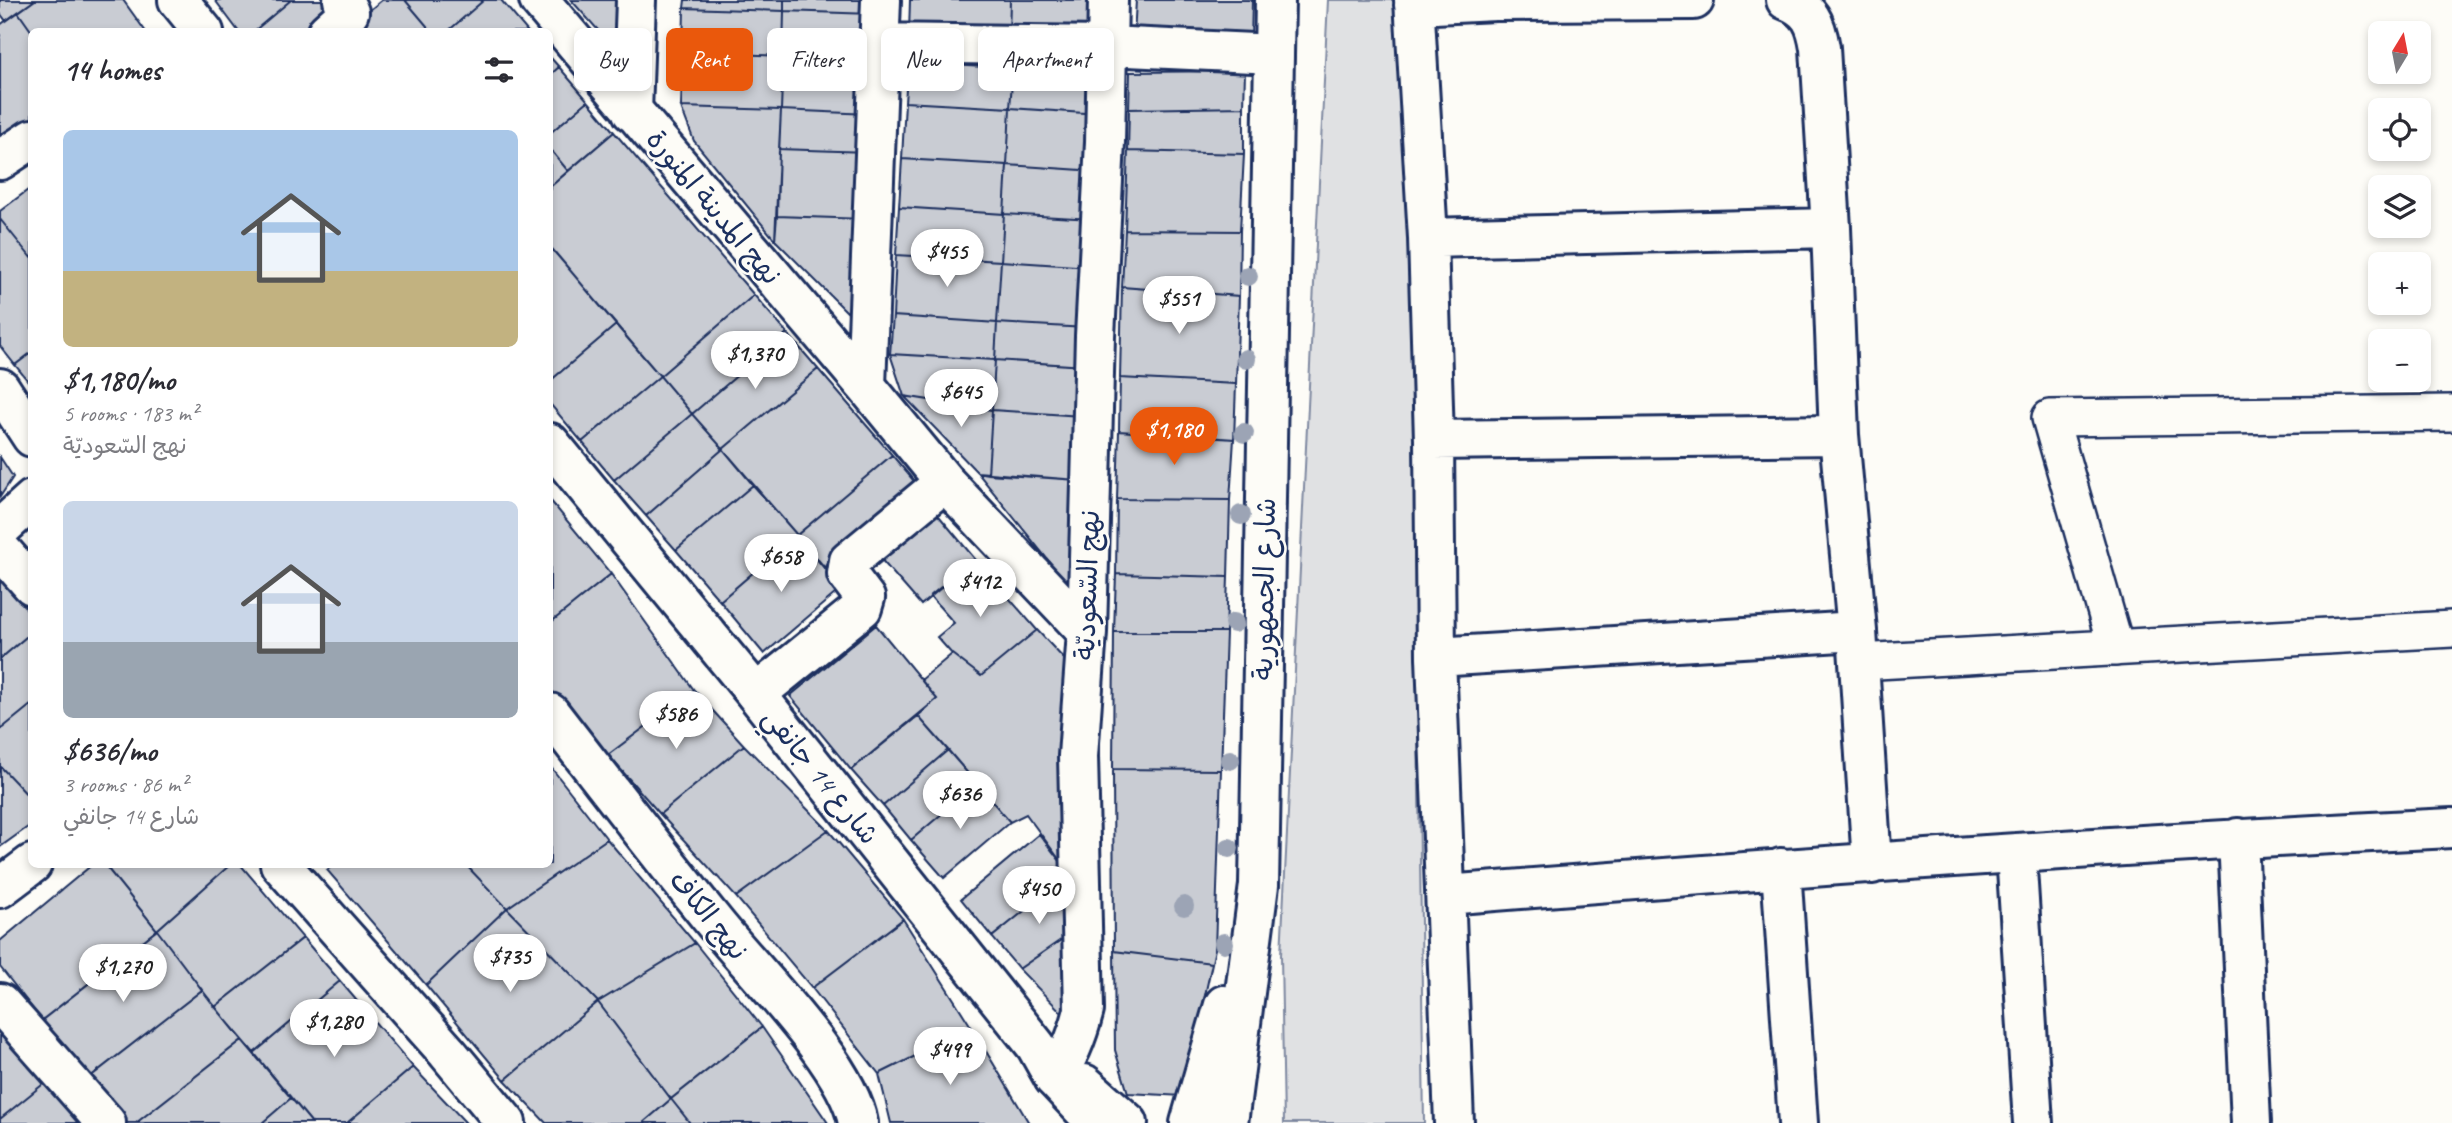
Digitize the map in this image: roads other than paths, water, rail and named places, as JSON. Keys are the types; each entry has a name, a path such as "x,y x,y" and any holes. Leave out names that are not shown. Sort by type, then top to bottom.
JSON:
{"street":[{"path":"331,28 349,12 343,0"},
{"name":"نهج المدينة المنورة","path":"539,0 944,482 1087,632"},
{"path":"632,112 636,0"},
{"path":"866,386 881,0"},
{"name":"نهج السّعوديّة","path":"1107,28 1108,0"},
{"name":"شارع الجمهورية","path":"1228,1123 1259,885 1275,0"},
{"path":"1454,1123 1436,657 1434,440 1428,238 1414,3 1694,0"},
{"path":"1786,0 1799,5 1812,17 1817,27 1831,228 1839,435 1858,646 1872,864"},
{"path":"880,43 978,44"},
{"path":"1114,46 1274,54"},
{"name":"نهج السّعوديّة","path":"1051,1063 1080,1027 1084,1010 1079,756 1087,632 1095,336 1106,91"},
{"path":"0,160 28,142"},
{"path":"1428,238 1831,228"},
{"path":"0,388 28,431"},
{"path":"2116,648 2050,418 2452,413"},
{"path":"1434,440 1839,435"},
{"name":"شارع 14 جانفي","path":"553,447 756,694 1051,1063"},
{"path":"756,694 862,608 865,598 847,574 849,561 944,482"},
{"path":"0,529 28,504"},
{"path":"0,549 28,580"},
{"path":"1436,657 1858,646 2116,648 2452,629"},
{"name":"نهج الكاف","path":"553,717 715,924 807,1033 845,1086 856,1110 858,1123"},
{"path":"1446,895 1781,868 2238,838 2452,828"},
{"path":"2238,838 2251,1123"},
{"path":"2016,853 2033,1123"},
{"path":"0,888 28,867"},
{"path":"284,868 447,1052 506,1123"},
{"path":"1781,868 1798,1123"},
{"name":"شارع الجمهورية","path":"1190,1123 1259,885"},
{"path":"0,1003 106,1123"},
{"path":"1051,1063 1096,1123"},
{"path":"1051,1063 1128,1123"}]}
